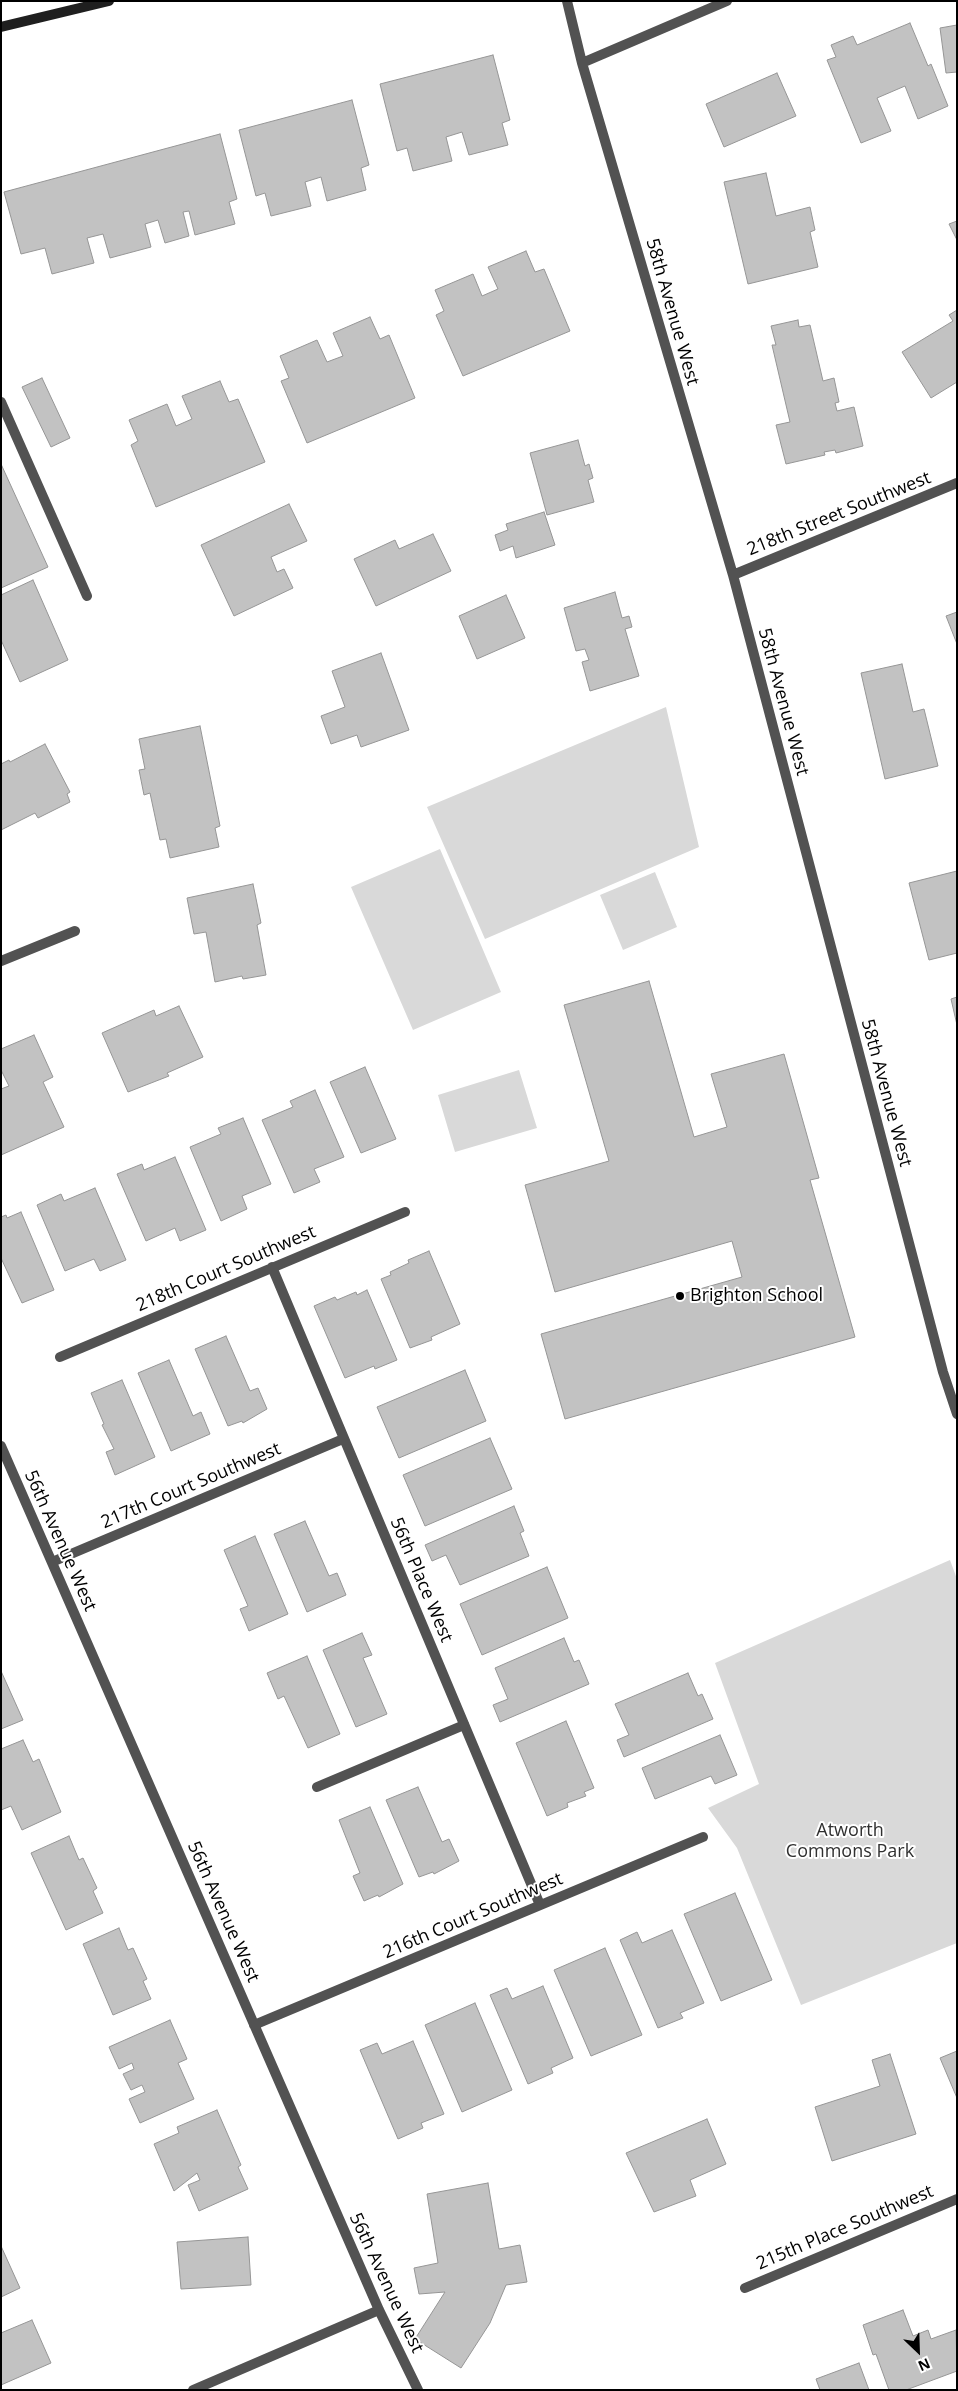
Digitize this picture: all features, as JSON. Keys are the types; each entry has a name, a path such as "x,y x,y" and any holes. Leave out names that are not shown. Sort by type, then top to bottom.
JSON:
{"main road":[{"path":"1,27 109,1"}],"street":[{"name":"58th Avenue West","path":"567,1 582,63 733,575 943,1372 957,1414"},
{"path":"582,63 727,1"},
{"path":"1,402 87,596"},
{"name":"218th Street Southwest","path":"733,575 957,483"},
{"path":"1,961 75,932"},
{"name":"218th Court Southwest","path":"60,1357 272,1266 405,1212"},
{"name":"56th Place West","path":"272,1266 540,1905"},
{"name":"217th Court Southwest","path":"52,1562 343,1439"},
{"name":"56th Avenue West","path":"1,1446 379,2310 418,2390"},
{"path":"317,1787 464,1725"},
{"name":"216th Court Southwest","path":"254,2025 703,1837"},
{"name":"215th Place Southwest","path":"745,2288 957,2199"},
{"path":"192,2390 379,2310"}],"green space":[{"path":"666,707 699,847 485,939 427,807"},
{"path":"440,849 501,992 413,1030 351,887"},
{"path":"655,872 677,927 623,950 600,895"},
{"path":"519,1070 537,1128 455,1152 438,1095"},
{"name":"Atworth Commons Park","path":"950,1560 957,1579 957,1943 801,2005 737,1848 708,1808 759,1784 715,1663"}],"building":[{"path":"910,23 928,66 931,64 948,106 918,119 905,86 877,98 891,131 861,143 827,60 836,57 831,45 853,36 857,45"},
{"path":"957,25 957,72 946,73 940,28"},
{"path":"493,55 510,120 502,123 508,145 469,155 462,132 446,137 452,161 413,171 407,148 397,151 380,84"},
{"path":"777,73 796,116 724,147 706,104"},
{"path":"352,100 369,165 361,168 366,190 327,201 321,177 305,182 311,206 271,216 265,193 256,196 239,130"},
{"path":"220,134 237,199 229,202 235,224 195,235 189,211 183,212 189,236 165,243 158,220 145,224 151,247 110,258 103,234 87,238 94,263 52,274 45,248 21,254 4,192"},
{"path":"766,173 776,216 810,207 815,230 810,232 818,267 748,284 724,182"},
{"path":"957,221 957,240 949,224"},
{"path":"526,251 535,272 544,269 570,331 463,376 436,315 444,311 435,290 473,274 482,296 498,289 488,267"},
{"path":"957,310 957,382 931,398 902,352 953,321 949,315"},
{"path":"370,317 380,339 389,335 415,398 307,443 281,381 289,378 280,356 317,340 327,362 343,356 333,333"},
{"path":"798,320 799,327 810,325 823,381 834,378 839,402 835,403 837,411 854,407 863,446 836,453 835,450 824,452 825,455 786,464 776,425 790,422 772,345 776,345 771,326"},
{"path":"42,378 70,438 51,447 22,387"},
{"path":"220,381 229,402 238,399 265,462 156,507 131,445 138,441 129,420 167,404 176,426 192,419 182,396"},
{"path":"578,440 585,466 589,464 593,478 588,480 594,502 547,515 530,453"},
{"path":"1,464 48,567 1,588"},
{"path":"289,504 307,541 271,557 277,572 284,569 293,588 234,616 201,545"},
{"path":"544,512 555,545 516,558 513,546 500,551 495,535 508,530 506,524"},
{"path":"433,534 451,571 376,606 354,559 395,540 399,549"},
{"path":"33,580 68,660 20,682 1,640 1,595"},
{"path":"615,592 622,618 629,616 632,627 625,629 639,676 590,691 582,662 589,660 585,649 576,651 564,608"},
{"path":"506,595 525,638 477,659 459,616"},
{"path":"957,612 957,644 946,616"},
{"path":"381,653 409,730 361,747 357,735 331,744 321,716 345,707 332,671"},
{"path":"902,664 913,712 924,709 938,766 885,779 861,673"},
{"path":"200,726 220,826 215,828 219,847 170,858 166,839 160,840 150,793 144,795 139,770 145,769 139,739"},
{"path":"45,744 70,792 67,794 70,802 38,818 35,813 1,830 1,764 9,760 10,762"},
{"path":"957,871 957,953 929,960 909,883"},
{"path":"253,884 261,923 257,925 266,975 243,979 242,976 215,982 206,932 194,934 187,898"},
{"path":"649,981 694,1137 727,1127 711,1074 784,1054 819,1178 810,1180 855,1337 565,1419 541,1334 742,1277 732,1241 555,1292 525,1185 609,1161 564,1005"},
{"path":"957,997 957,1025 951,999"},
{"path":"179,1006 203,1057 167,1073 169,1076 128,1092 102,1033 154,1010 156,1016"},
{"path":"34,1035 53,1077 43,1082 64,1127 1,1155 1,1089 9,1086 1,1070 1,1049"},
{"path":"365,1067 396,1139 361,1153 330,1082"},
{"path":"315,1090 344,1157 314,1169 320,1182 294,1193 262,1120 293,1107 290,1101"},
{"path":"243,1118 271,1184 242,1196 247,1209 221,1221 190,1147 221,1134 218,1128"},
{"path":"175,1157 206,1230 180,1241 175,1228 146,1241 117,1174 142,1164 144,1170"},
{"path":"95,1188 126,1260 100,1271 94,1259 65,1271 37,1205 61,1194 64,1201"},
{"path":"21,1212 54,1290 22,1303 1,1258 1,1217 6,1215 7,1218"},
{"path":"429,1251 460,1324 431,1337 432,1340 410,1348 381,1279 391,1275 390,1272 409,1263 408,1260"},
{"path":"367,1290 397,1360 375,1369 374,1366 345,1378 314,1306 335,1297 337,1300 356,1292 357,1295"},
{"path":"226,1336 250,1391 258,1388 267,1409 243,1423 242,1421 228,1426 195,1349"},
{"path":"169,1360 193,1416 201,1412 210,1434 171,1451 138,1373"},
{"path":"465,1370 486,1421 399,1458 377,1407"},
{"path":"122,1380 155,1457 115,1475 106,1452 114,1449 102,1425 104,1424 91,1393"},
{"path":"490,1438 512,1489 425,1526 403,1475"},
{"path":"514,1506 524,1531 520,1533 529,1556 460,1585 446,1555 432,1561 425,1545"},
{"path":"305,1521 329,1576 337,1573 346,1595 307,1612 274,1534"},
{"path":"255,1536 288,1614 249,1631 240,1609 248,1606 224,1550"},
{"path":"547,1567 568,1618 482,1655 460,1604"},
{"path":"362,1633 372,1655 363,1658 387,1714 356,1727 323,1650"},
{"path":"564,1638 574,1662 579,1660 589,1684 500,1722 493,1705 508,1699 495,1668"},
{"path":"307,1656 340,1734 308,1748 284,1696 278,1699 267,1673"},
{"path":"1,1671 23,1720 1,1729"},
{"path":"688,1673 698,1696 702,1694 713,1719 624,1757 617,1740 629,1735 615,1704"},
{"path":"566,1721 594,1788 584,1792 586,1796 567,1803 568,1807 547,1816 516,1743"},
{"path":"720,1735 737,1775 715,1784 711,1776 655,1799 642,1768"},
{"path":"23,1740 33,1762 39,1759 61,1812 22,1830 11,1806 1,1810 1,1749"},
{"path":"418,1787 442,1842 449,1839 459,1861 434,1874 433,1872 419,1877 386,1800"},
{"path":"370,1807 403,1884 379,1897 378,1895 364,1901 353,1876 360,1873 339,1820"},
{"path":"69,1836 79,1860 83,1858 97,1888 93,1891 103,1913 66,1930 31,1853"},
{"path":"735,1893 772,1980 721,2001 684,1914"},
{"path":"119,1928 128,1950 133,1948 147,1979 143,1981 151,1999 113,2015 83,1944"},
{"path":"672,1930 704,2003 680,2013 683,2018 658,2028 620,1940 637,1932 642,1943"},
{"path":"605,1948 642,2035 591,2056 554,1970"},
{"path":"543,1986 573,2058 551,2068 553,2073 528,2084 490,1995 507,1988 512,1999"},
{"path":"475,2003 512,2090 462,2112 425,2025"},
{"path":"170,2020 187,2059 178,2063 194,2099 140,2123 129,2099 145,2092 142,2085 131,2090 123,2074 134,2069 132,2063 119,2069 109,2047"},
{"path":"413,2041 444,2114 421,2123 423,2128 398,2139 360,2050 377,2043 382,2054"},
{"path":"957,2051 957,2098 940,2058"},
{"path":"890,2054 916,2134 832,2161 815,2107 880,2086 872,2060"},
{"path":"217,2110 241,2165 238,2167 248,2189 199,2211 188,2185 200,2180 197,2173 174,2191 154,2144 179,2133 177,2127"},
{"path":"707,2119 726,2164 690,2180 696,2196 654,2212 626,2153"},
{"path":"488,2183 499,2249 520,2245 527,2282 506,2285 490,2323 461,2368 415,2339 445,2292 419,2294 414,2268 438,2263 427,2194"},
{"path":"248,2237 251,2285 181,2289 177,2242"},
{"path":"1,2246 20,2288 1,2297"},
{"path":"903,2310 913,2336 928,2330 931,2339 956,2330 957,2371 906,2390 889,2390 876,2354 873,2355 863,2325"},
{"path":"32,2320 51,2363 1,2385 1,2333"},
{"path":"859,2363 869,2390 820,2390 816,2379"}],"place":[{"name":"Brighton School","path":"680,1296"}]}
